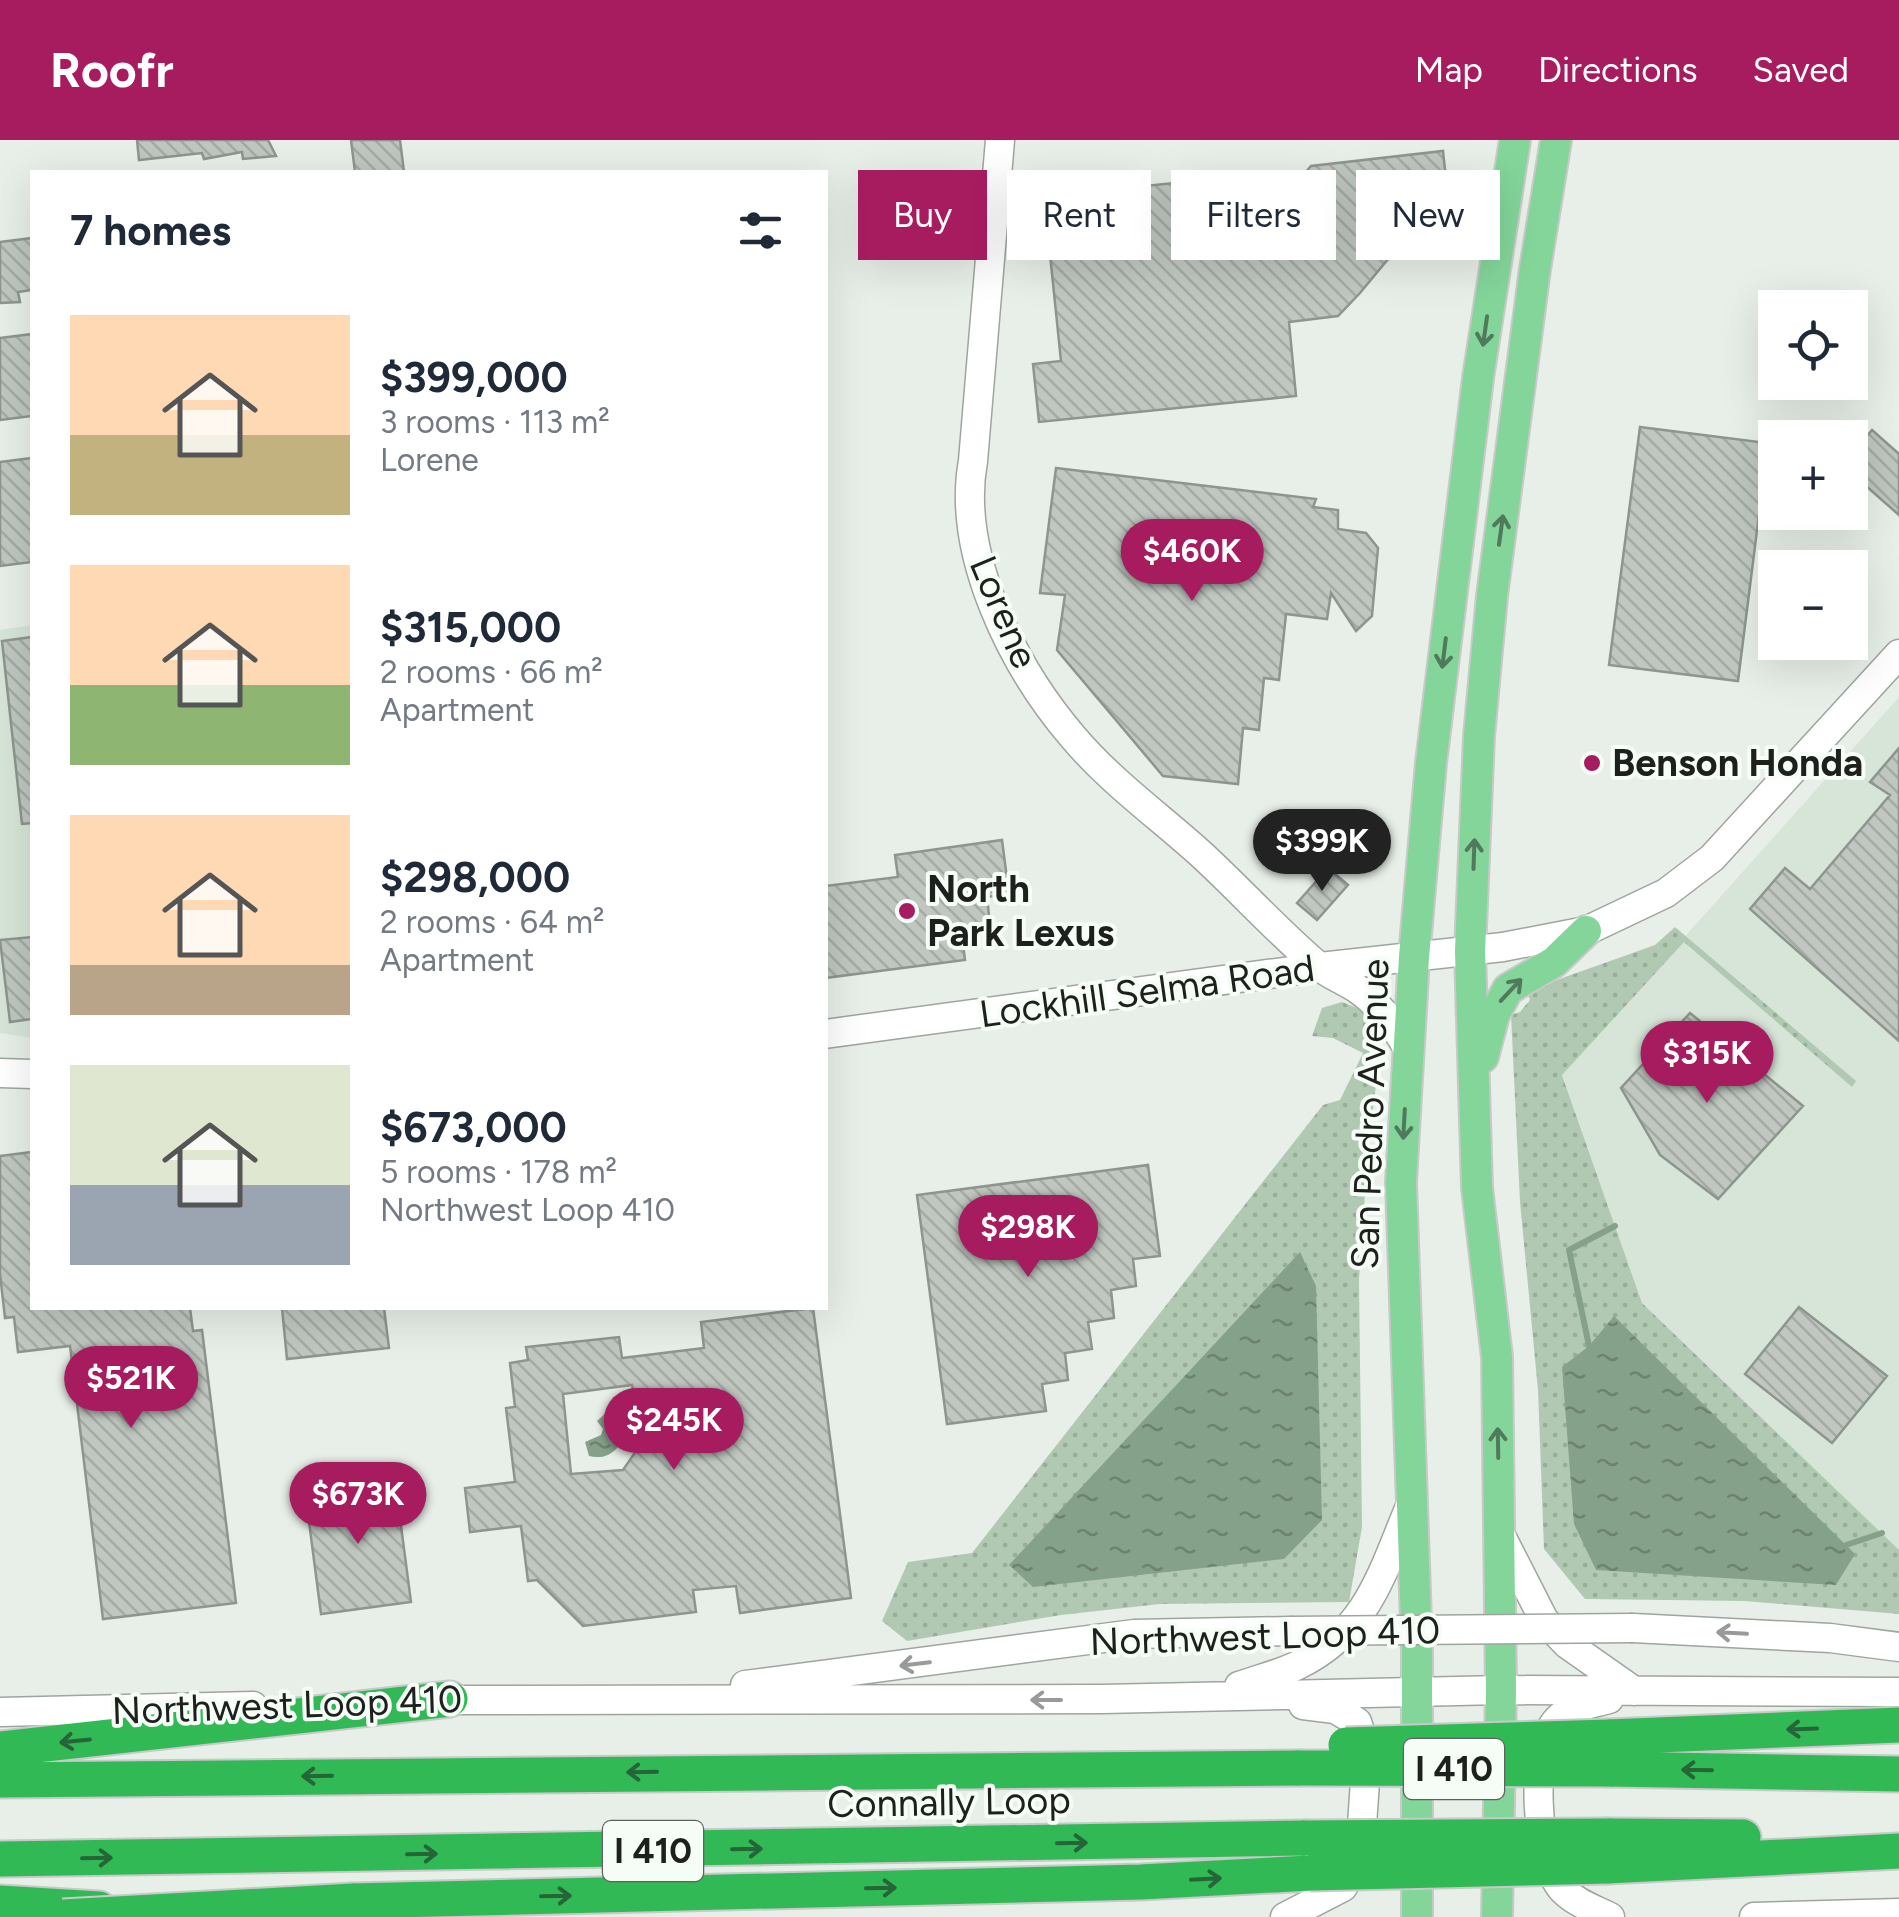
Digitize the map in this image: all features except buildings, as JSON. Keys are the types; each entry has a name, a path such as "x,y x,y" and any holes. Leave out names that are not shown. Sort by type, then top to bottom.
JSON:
{"highway":[{"path":"0,1749 450,1699"},
{"path":"1610,1753 1899,1726"},
{"path":"1610,1753 1899,1774"},
{"name":"Connally Loop","path":"0,1780 914,1770 1610,1753"},
{"name":"Connally Loop","path":"0,1859 1306,1838 1608,1851 1899,1839"},
{"path":"63,1917 354,1901 1142,1882 1608,1851 1899,1850"},
{"path":"0,1903 224,1917"}],"main road":[{"name":"Lorene","path":"1000,140 967,495 973,540 1000,618 1041,696 1073,738 1320,967 1374,1002 1390,1019 1409,1051"},
{"name":"San Pedro Avenue","path":"1417,1917 1418,1691 1401,1182 1414,957 1449,602 1494,263 1515,140"},
{"path":"1497,1917 1501,1690 1497,1357 1477,1188 1470,951 1479,736 1492,596 1556,140"},
{"path":"1504,200 1544,207"},
{"path":"1494,263 1535,269"},
{"name":"Lockhill Selma Road","path":"828,1034 1320,967 1470,951 1586,931 1666,892 1712,858 1899,654"},
{"path":"1474,1078 1489,1042 1494,1014 1508,989 1554,962 1586,931"},
{"path":"0,1073 30,1074"},
{"path":"1209,1695 1294,1668 1325,1650 1357,1622 1411,1504"},
{"path":"1498,1530 1544,1620 1567,1644 1634,1691"},
{"name":"Northwest Loop 410","path":"574,1700 756,1684 1134,1634 1633,1628 1830,1638 1899,1646"},
{"name":"Northwest Loop 410","path":"0,1712 450,1699 1103,1700 1501,1690 1899,1692"},
{"path":"1610,1917 1576,1901 1549,1868 1542,1843 1540,1762 1556,1721 1569,1711 1634,1691"},
{"path":"1209,1695 1334,1709 1357,1722 1367,1752 1360,1854 1342,1886 1285,1917"},
{"path":"1754,1917 1899,1913"}],"shaded area":[{"path":"30,625 30,1038 0,1033 0,630"},
{"path":"1899,697 1899,1551 1642,1303 1562,1074"},
{"path":"1675,927 1856,1081 1852,1087 1684,942 1562,1075 1642,1303 1899,1550 1899,1614 1745,1601 1585,1599 1544,1549 1538,1390 1520,1202 1511,1015 1520,1012 1530,1000 1527,993 1537,987 1655,945"},
{"path":"1342,1002 1362,1010 1375,1026 1380,1053 1368,1149 1359,1280 1362,1527 1349,1602 1160,1604 1061,1615 907,1641 882,1621 908,1562 972,1553 1323,1105 1340,1100 1363,1053 1333,1038 1312,1036 1322,1008"}],"water":[{"path":"1300,1252 1316,1286 1322,1520 1284,1559 1033,1587 1009,1565"},
{"path":"1614,1316 1855,1554 1836,1585 1596,1570 1574,1524 1562,1367 1589,1346"},
{"path":"610,1409 622,1425 620,1442 609,1455 589,1456 585,1442 601,1435 603,1429 597,1421"}],"waterway":[{"path":"1589,1346 1569,1250 1615,1226"},
{"path":"1846,1545 1882,1533"}],"place":[{"name":"Benson Honda","path":"1592,763"},
{"name":"North Park Lexus","path":"907,911"}]}
